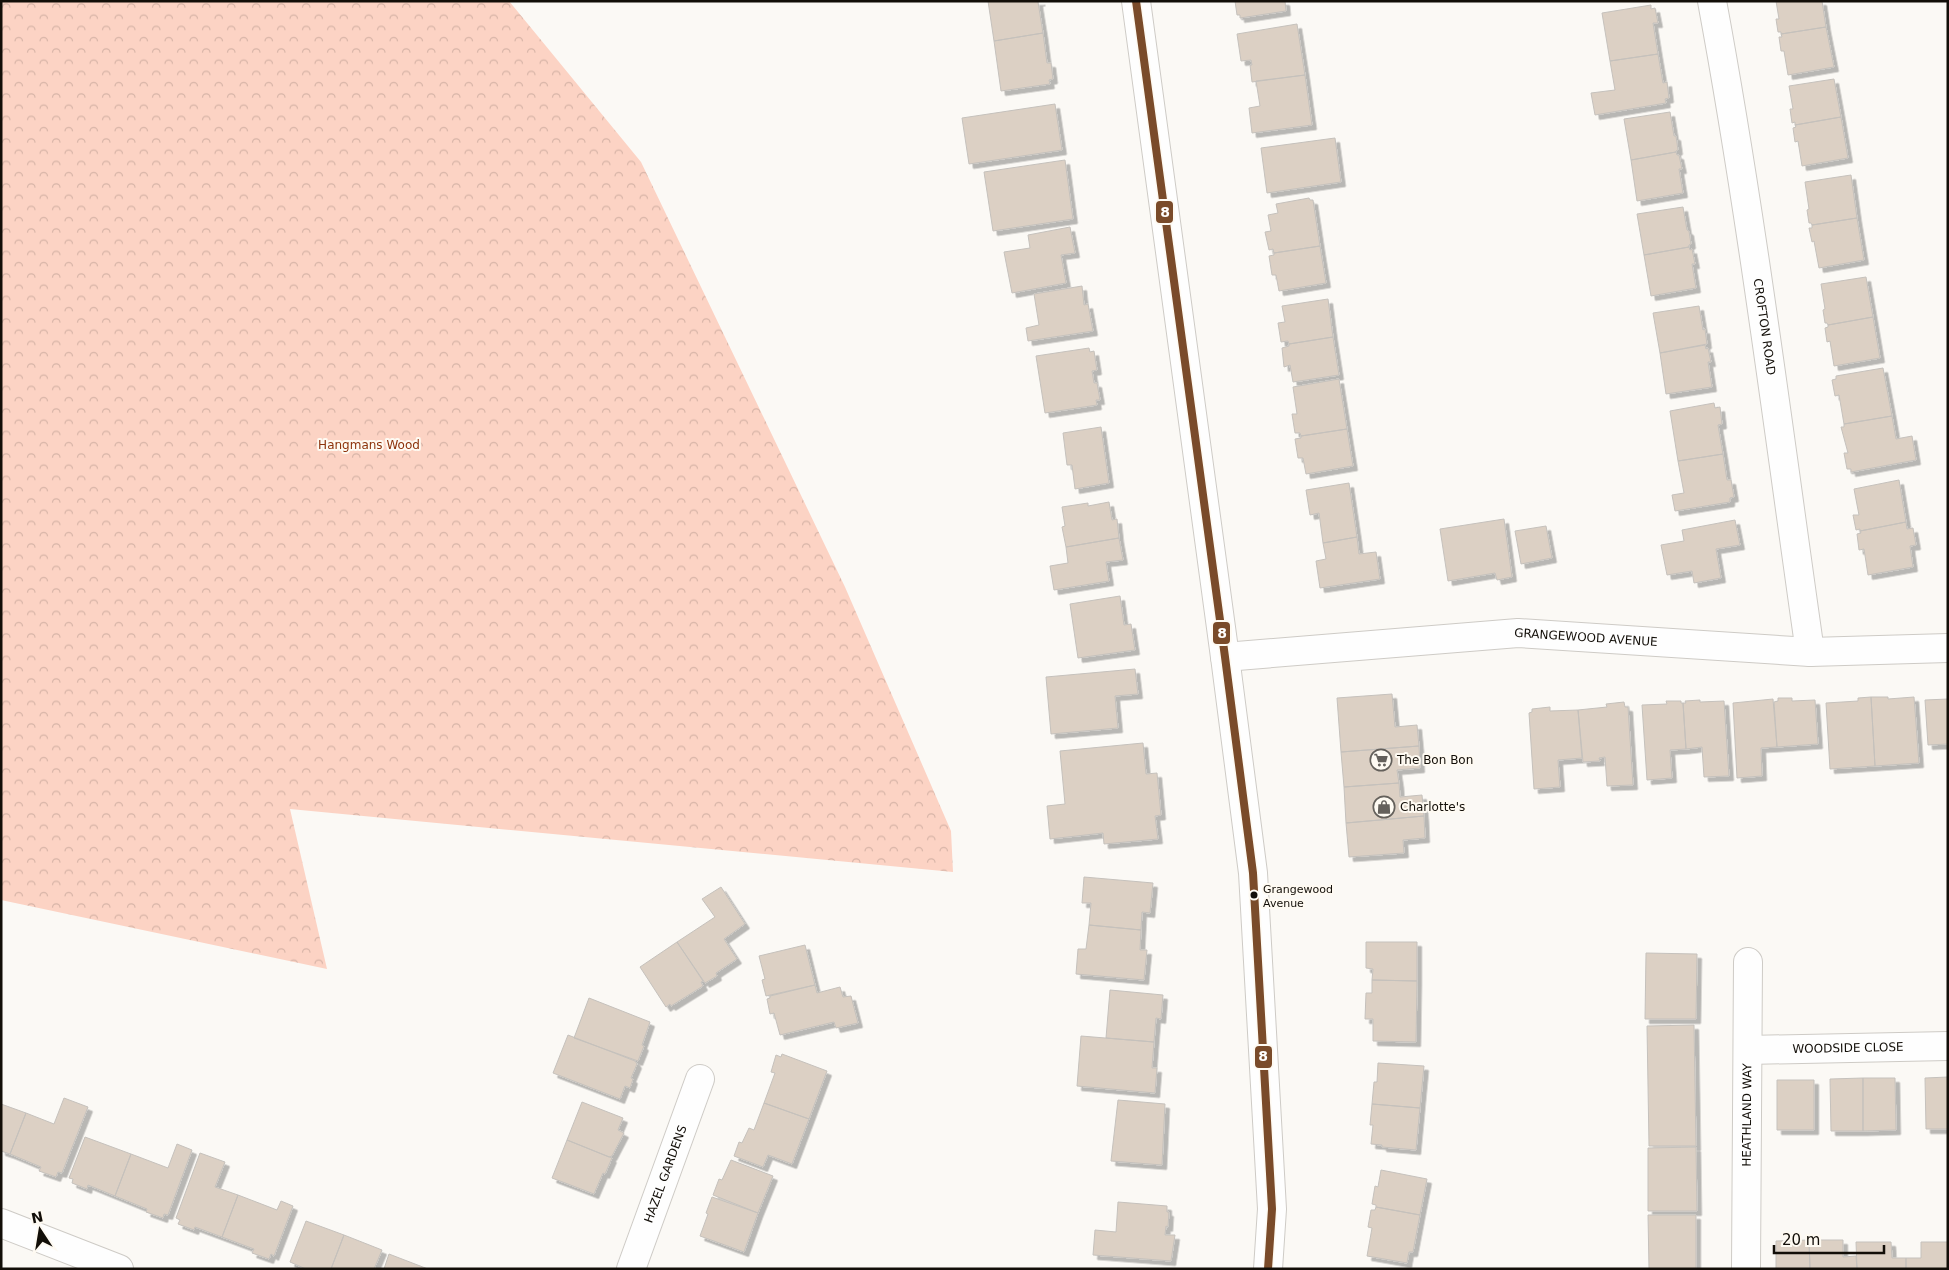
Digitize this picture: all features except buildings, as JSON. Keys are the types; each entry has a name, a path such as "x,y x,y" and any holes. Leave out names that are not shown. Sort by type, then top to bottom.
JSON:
{"street":[{"path":"1136,1 1253,873 1272,1209 1268,1269"},
{"name":"CROFTON ROAD","path":"1712,1 1730,101 1810,652"},
{"name":"GRANGEWOOD AVENUE","path":"1225,657 1518,633 1810,652 1948,648"},
{"name":"HEATHLAND WAY","path":"1746,1269 1748,962"},
{"name":"WOODSIDE CLOSE","path":"1748,1050 1948,1046"},
{"name":"HAZEL GARDENS","path":"631,1269 700,1078"},
{"path":"1,1223 119,1269"}],"green space":[{"name":"Hangmans Wood","path":"1,1 509,1 641,162 845,587 951,831 953,872 290,809 327,969 1,900"}],"transit line":[{"name":"8","path":"1136,1 1253,873 1272,1209 1268,1269"}],"place":[{"name":"The Bon Bon","path":"1381,760"},
{"name":"Charlotte's","path":"1384,807"},
{"name":"Grangewood Avenue","path":"1254,895"}]}
